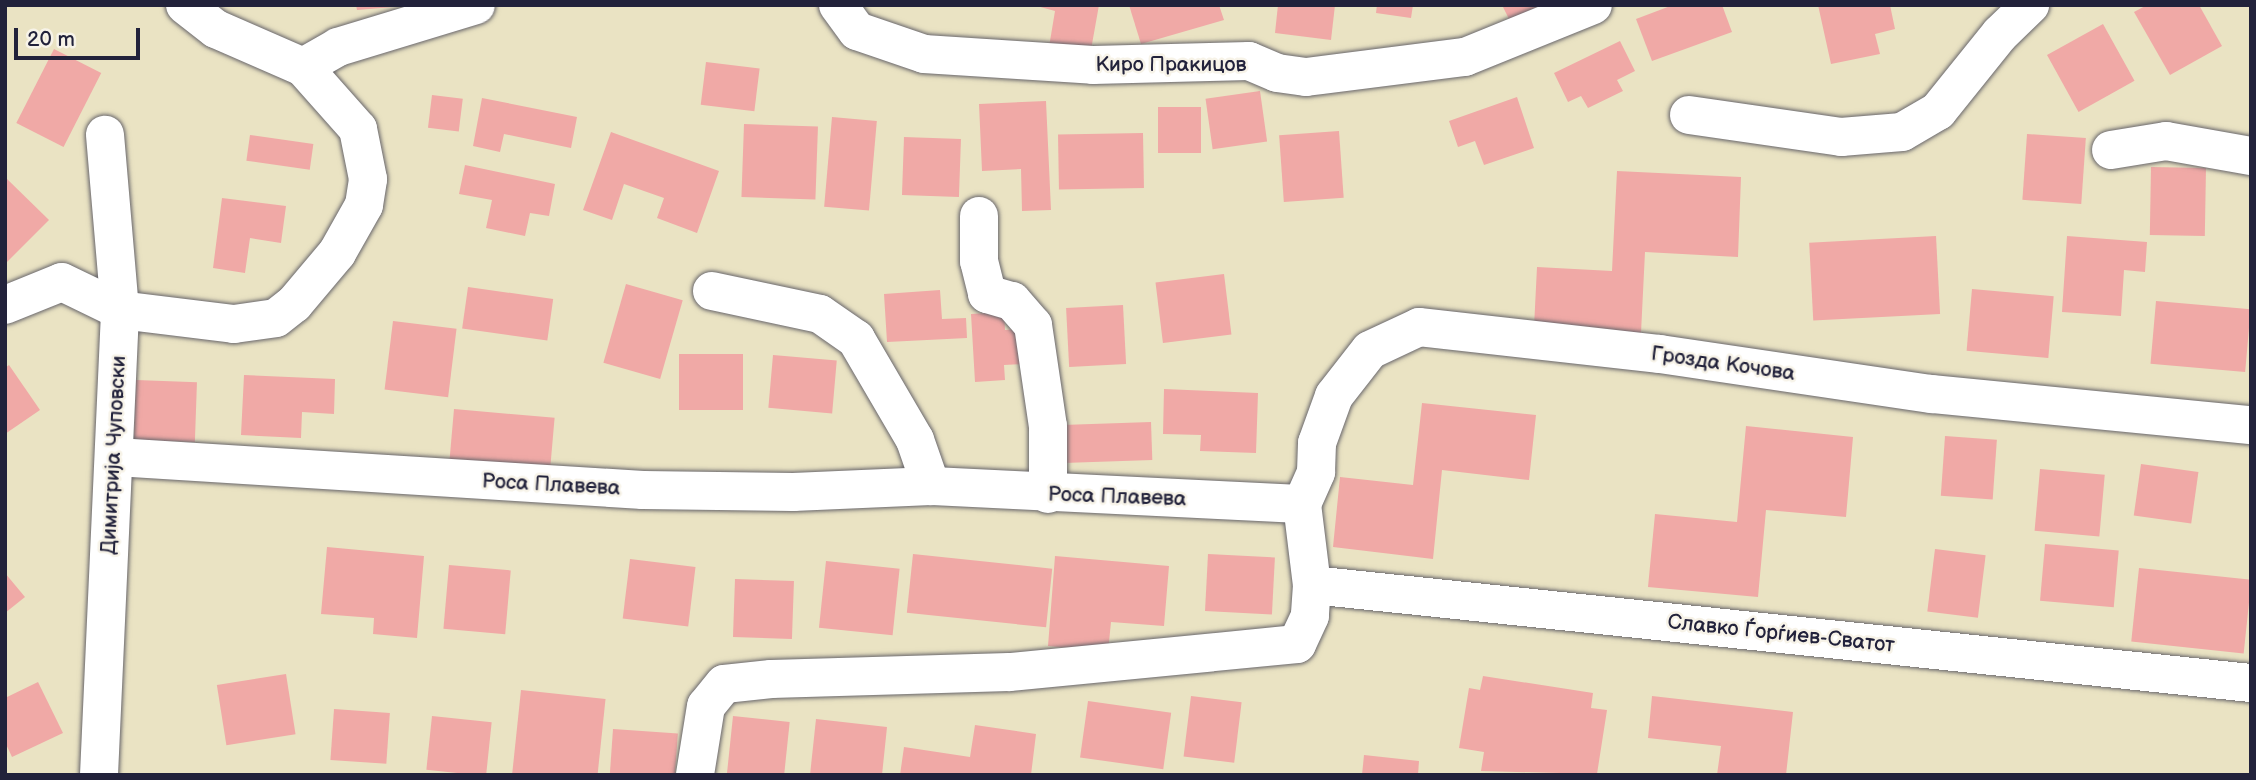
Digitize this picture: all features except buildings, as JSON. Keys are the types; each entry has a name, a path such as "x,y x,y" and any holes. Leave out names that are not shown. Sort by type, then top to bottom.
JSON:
{"street":[{"path":"5,305 62,282 120,310 234,324 276,318 295,304 337,253 364,205 367,157 358,129 303,67 216,29 185,5"},
{"path":"303,67 338,47 476,5"},
{"name":"Киро Пракицов","path":"838,5 857,31 924,54 1093,65 1249,61 1277,73 1307,77 1465,57 1593,5"},
{"path":"1689,115 1841,137 1902,132 1938,111 2000,34 2030,5"},
{"name":"Димитрија Чуповски","path":"99,775 108,620 108,517 117,457 120,310 105,135"},
{"path":"2110,150 2166,141 2251,156"},
{"path":"979,216 979,261 987,294 1012,301 1033,325 1048,426 1048,494"},
{"path":"712,290 820,314 856,340 915,440 931,486"},
{"name":"Грозда Кочова","path":"1302,503 1316,472 1317,443 1334,396 1370,351 1419,327 1660,354 1933,394 2251,425"},
{"name":"Роса Плавева","path":"117,457 643,490 793,492 931,486 1048,494 1302,503"},
{"path":"695,775 706,706 724,684 771,679 1009,672 1297,644 1310,615 1312,585 1302,503"},
{"name":"Славко Ѓорѓиев-Сватот","path":"1312,585 2251,683"}]}
